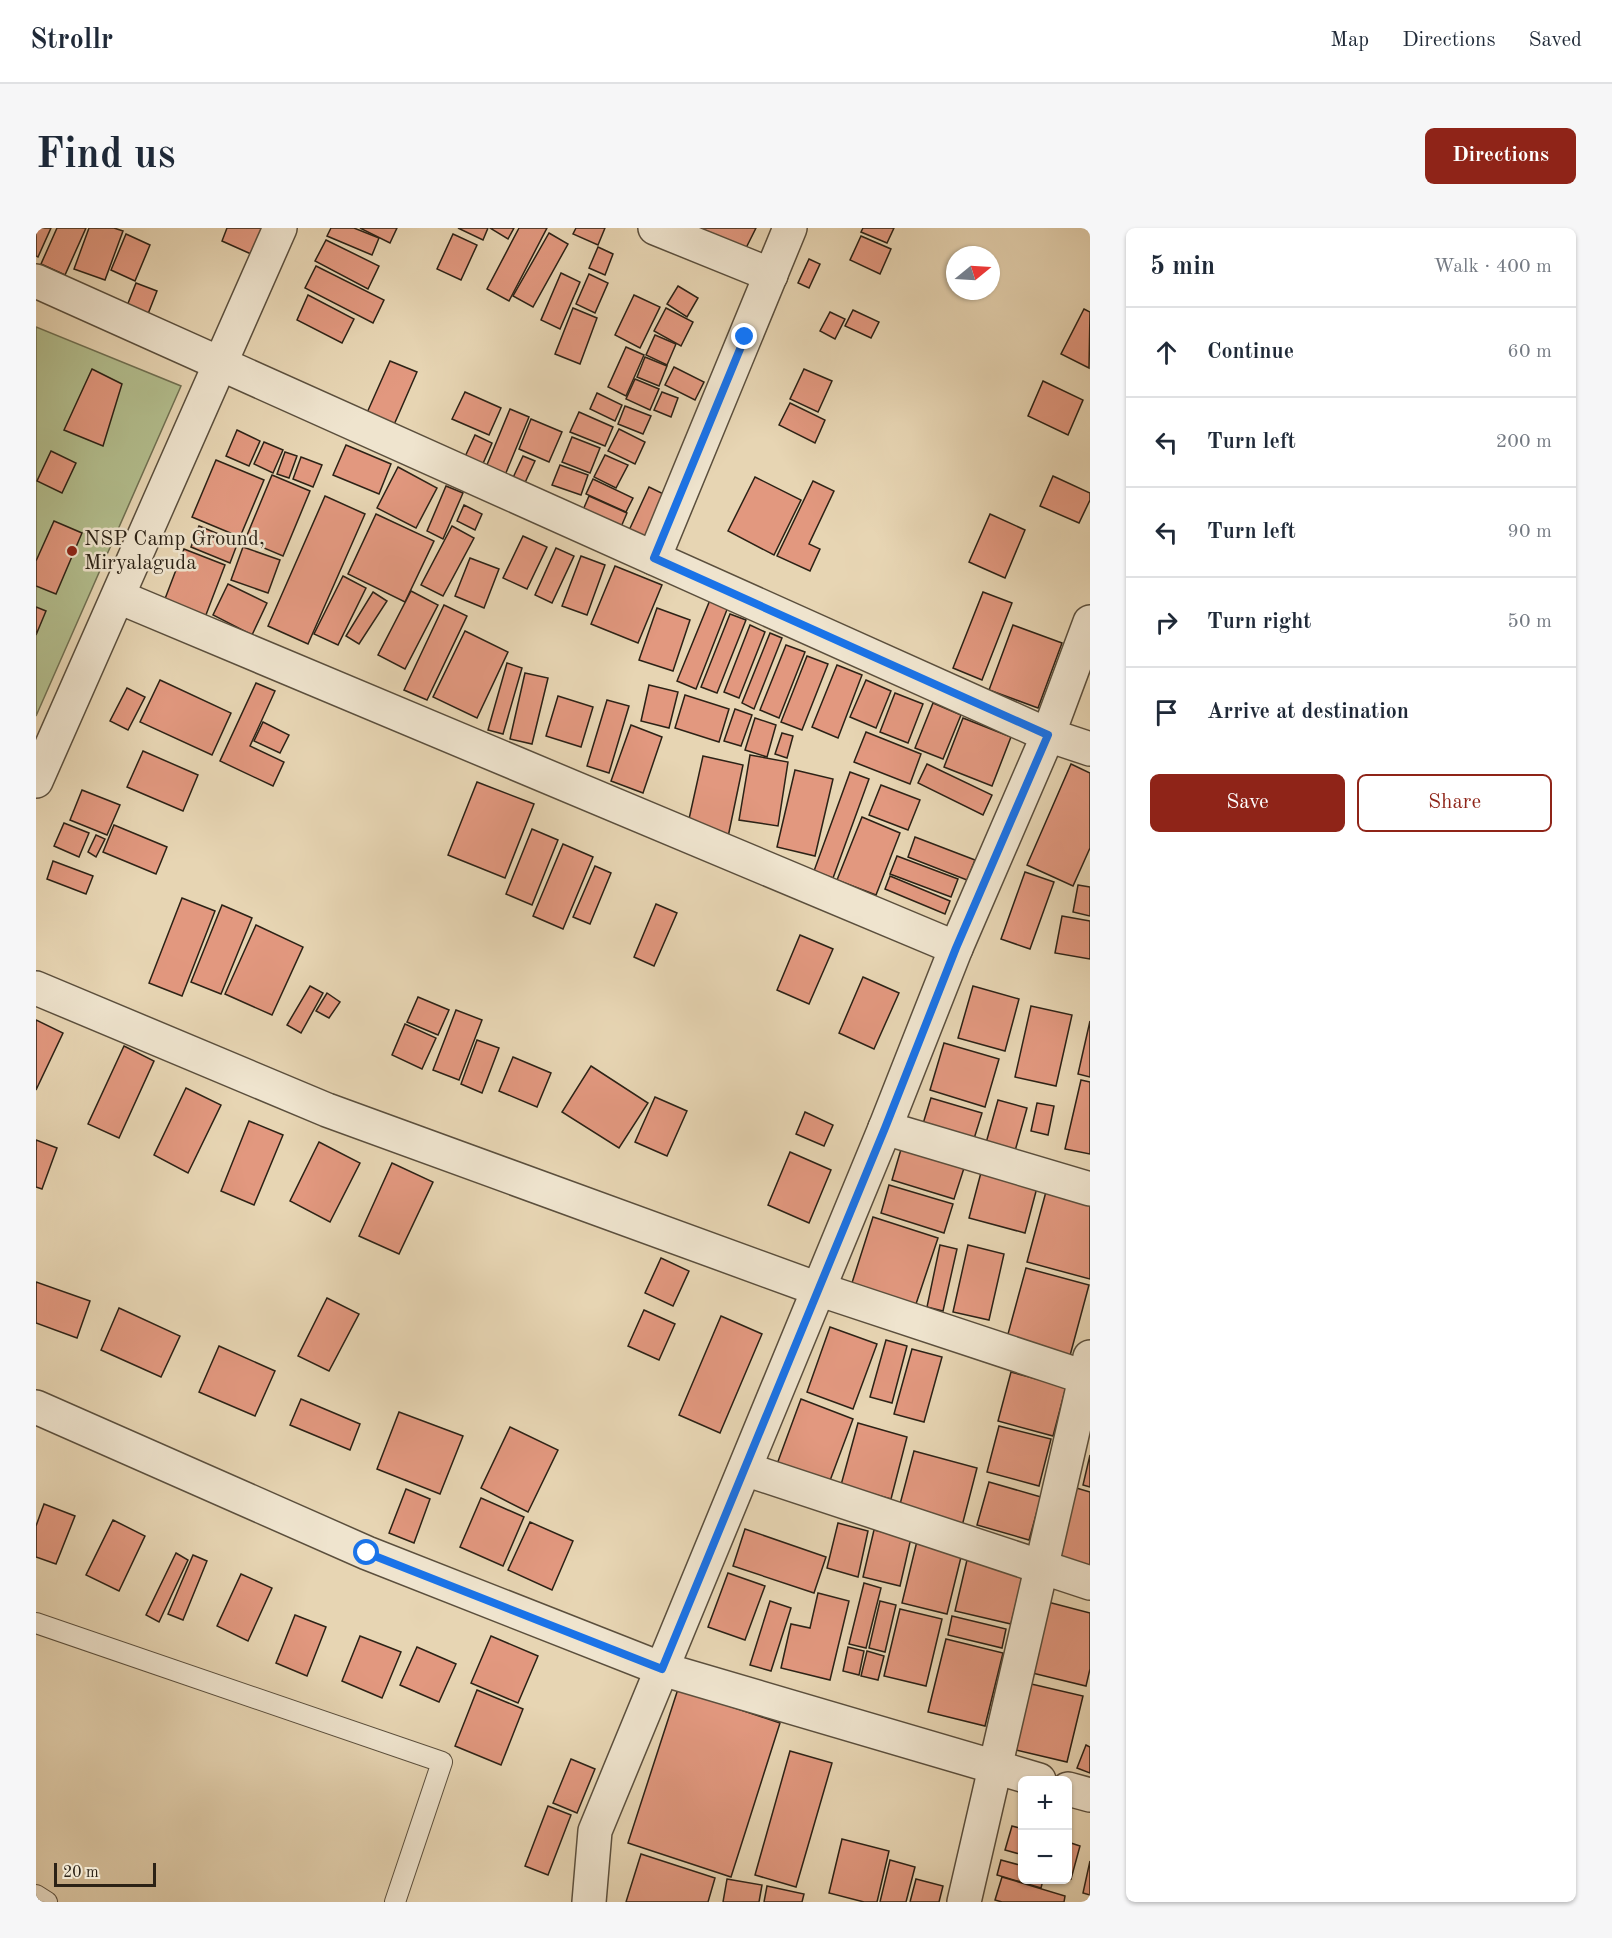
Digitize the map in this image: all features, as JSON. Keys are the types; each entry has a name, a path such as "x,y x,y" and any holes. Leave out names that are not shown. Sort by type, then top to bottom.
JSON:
{"street":[{"path":"36,782 280,228"},
{"path":"655,228 771,275"},
{"path":"654,558 790,228"},
{"path":"36,281 1048,735 1090,749"},
{"path":"119,597 956,948"},
{"path":"589,1902 595,1831 885,1128 956,948 1048,735 1090,622"},
{"path":"36,987 327,1110 818,1289 1088,1371 964,1902"},
{"path":"885,1128 1090,1189"},
{"path":"36,1407 367,1553 662,1669 1025,1776"},
{"path":"744,1469 1090,1583"},
{"path":"1072,1790 1090,1795"}],"lane":[{"path":"36,1623 442,1762 395,1902"},
{"path":"36,1895 47,1902"}],"green space":[{"name":"NSP Camp Ground, Miryalaguda","path":"36,327 181,386 36,716"}],"building":[{"path":"36,228 51,228 38,257 36,256"},
{"path":"57,228 86,228 65,275 41,264"},
{"path":"89,228 114,228 123,231 105,280 74,269"},
{"path":"227,228 263,228 251,254 222,241"},
{"path":"331,228 354,228 379,238 372,255 327,236"},
{"path":"360,228 397,228 390,243"},
{"path":"458,228 488,228 483,240"},
{"path":"490,228 514,228 508,239"},
{"path":"519,228 547,228 509,301 487,289"},
{"path":"576,228 605,228 598,245 573,234"},
{"path":"699,228 756,228 745,250"},
{"path":"863,228 894,228 887,243 861,232"},
{"path":"549,233 568,244 533,307 513,296"},
{"path":"126,234 150,245 135,281 111,270"},
{"path":"453,234 477,245 461,280 437,269"},
{"path":"861,236 891,249 880,274 850,260"},
{"path":"326,240 379,266 368,289 315,261"},
{"path":"598,247 613,254 605,275 589,268"},
{"path":"809,259 820,264 809,288 798,283"},
{"path":"316,266 384,300 373,323 305,288"},
{"path":"561,273 580,282 560,329 541,320"},
{"path":"589,274 608,283 595,313 576,304"},
{"path":"136,283 157,291 146,319 125,311"},
{"path":"678,286 698,298 687,317 667,304"},
{"path":"308,295 354,319 342,343 297,320"},
{"path":"634,295 660,307 640,348 615,335"},
{"path":"573,308 597,318 580,364 555,354"},
{"path":"666,308 693,322 681,346 654,331"},
{"path":"1084,309 1090,312 1089,368 1061,354"},
{"path":"853,310 879,322 871,338 845,326"},
{"path":"830,312 845,319 835,339 820,331"},
{"path":"655,335 676,344 667,365 646,355"},
{"path":"626,347 644,355 626,396 608,387"},
{"path":"645,357 667,366 659,386 637,377"},
{"path":"390,361 417,372 393,427 366,415"},
{"path":"674,367 704,382 695,400 665,385"},
{"path":"92,369 122,384 103,446 64,430"},
{"path":"804,369 832,381 818,412 790,399"},
{"path":"635,379 659,389 650,410 626,399"},
{"path":"1043,381 1083,400 1068,435 1028,416"},
{"path":"465,392 501,408 489,435 452,419"},
{"path":"662,392 678,398 671,417 654,410"},
{"path":"597,393 622,405 615,421 590,409"},
{"path":"790,403 825,420 815,443 779,425"},
{"path":"625,406 651,416 643,434 618,424"},
{"path":"510,409 529,417 503,480 484,472"},
{"path":"579,412 613,427 605,446 570,432"},
{"path":"531,419 562,432 549,462 519,449"},
{"path":"619,429 645,442 635,464 608,451"},
{"path":"237,430 260,441 249,466 226,456"},
{"path":"475,435 492,443 481,468 463,461"},
{"path":"572,437 600,448 590,473 562,462"},
{"path":"264,442 283,450 273,473 254,464"},
{"path":"346,445 391,464 379,494 333,475"},
{"path":"51,451 76,463 62,493 37,481"},
{"path":"285,452 297,456 289,478 277,474"},
{"path":"605,455 628,465 616,488 594,477"},
{"path":"523,456 535,461 523,487 511,482"},
{"path":"301,457 322,465 313,487 293,479"},
{"path":"216,460 264,480 240,537 192,517"},
{"path":"560,465 588,475 581,495 552,485"},
{"path":"398,467 437,488 416,528 377,508"},
{"path":"272,475 310,491 283,556 245,540"},
{"path":"1053,476 1090,493 1090,500 1079,523 1040,506"},
{"path":"755,477 801,500 774,555 728,531"},
{"path":"593,479 633,498 626,512 586,494"},
{"path":"813,481 834,491 809,544 820,549 810,571 777,556"},
{"path":"446,486 463,493 443,539 427,531"},
{"path":"649,487 676,500 653,550 626,537"},
{"path":"325,496 365,514 308,644 268,626"},
{"path":"589,496 627,513 618,534 580,517"},
{"path":"464,505 482,514 475,530 457,521"},
{"path":"376,514 434,541 405,602 348,574"},
{"path":"990,514 1025,530 1005,578 969,562"},
{"path":"54,521 82,533 56,594 36,586 36,561"},
{"path":"199,526 238,542 230,563 191,547"},
{"path":"452,526 474,538 443,596 421,585"},
{"path":"523,536 547,547 527,589 503,578"},
{"path":"243,547 280,560 268,593 231,580"},
{"path":"556,548 574,556 552,603 535,595"},
{"path":"184,549 225,565 204,620 163,604"},
{"path":"581,556 605,565 587,615 562,606"},
{"path":"470,558 499,569 484,608 455,596"},
{"path":"615,566 662,585 638,643 591,624"},
{"path":"343,576 366,588 338,645 314,634"},
{"path":"228,584 267,603 252,635 213,615"},
{"path":"411,591 438,605 405,669 378,655"},
{"path":"373,592 387,601 359,644 346,636"},
{"path":"983,592 1012,603 982,680 953,668"},
{"path":"710,600 728,607 696,689 677,681"},
{"path":"444,605 467,616 427,700 404,690"},
{"path":"36,607 46,611 36,635"},
{"path":"657,608 690,620 673,671 639,660"},
{"path":"730,614 746,620 717,693 701,687"},
{"path":"750,625 765,632 739,698 724,692"},
{"path":"1013,625 1062,643 1038,708 989,690"},
{"path":"465,631 508,652 477,718 433,697"},
{"path":"770,633 782,638 754,709 742,703"},
{"path":"786,645 805,652 779,718 760,710"},
{"path":"807,656 828,664 802,730 781,722"},
{"path":"507,663 522,668 503,734 488,730"},
{"path":"837,665 862,675 838,738 812,727"},
{"path":"525,673 548,678 532,744 510,739"},
{"path":"160,680 231,713 212,755 140,722"},
{"path":"866,680 891,691 876,728 850,717"},
{"path":"256,683 275,691 250,746 284,762 273,786 220,761"},
{"path":"649,685 678,692 669,728 641,721"},
{"path":"127,688 145,697 128,730 110,721"},
{"path":"895,693 923,704 908,743 880,732"},
{"path":"685,695 729,709 719,742 675,728"},
{"path":"558,696 593,707 581,747 546,736"},
{"path":"607,700 629,706 609,773 587,766"},
{"path":"933,703 961,715 943,759 915,748"},
{"path":"735,709 752,715 741,746 724,741"},
{"path":"755,718 776,725 767,757 745,750"},
{"path":"963,718 1011,737 992,786 944,767"},
{"path":"263,722 289,735 280,753 254,741"},
{"path":"631,725 662,737 643,793 611,781"},
{"path":"866,732 921,754 910,784 854,762"},
{"path":"782,733 793,736 787,758 775,754"},
{"path":"143,751 198,775 183,811 127,787"},
{"path":"750,755 788,762 778,826 739,820"},
{"path":"703,756 743,765 728,837 687,828"},
{"path":"927,764 992,795 983,815 918,783"},
{"path":"1071,764 1090,773 1090,848 1073,886 1027,865"},
{"path":"795,770 833,779 815,856 777,847"},
{"path":"850,772 869,779 833,878 814,871"},
{"path":"477,782 534,804 505,878 448,855"},
{"path":"881,785 920,800 908,830 869,815"},
{"path":"82,790 120,805 107,835 70,820"},
{"path":"862,817 900,833 876,895 837,880"},
{"path":"64,823 89,833 79,857 54,846"},
{"path":"114,825 167,847 156,874 103,852"},
{"path":"532,829 558,840 532,905 506,894"},
{"path":"96,835 105,839 96,857 88,852"},
{"path":"915,837 975,860 967,880 908,857"},
{"path":"563,844 593,857 563,929 533,916"},
{"path":"897,856 958,879 951,897 890,874"},
{"path":"53,861 93,876 86,894 47,879"},
{"path":"595,866 611,873 590,924 573,917"},
{"path":"1025,872 1054,882 1030,949 1001,939"},
{"path":"890,876 950,901 945,914 885,889"},
{"path":"1078,885 1090,887 1090,916 1073,912"},
{"path":"182,898 215,911 182,996 149,983"},
{"path":"656,904 677,913 654,966 634,957"},
{"path":"222,905 252,918 221,994 191,982"},
{"path":"1062,916 1090,921 1090,959 1055,953"},
{"path":"256,925 303,947 272,1015 225,994"},
{"path":"800,935 833,949 809,1004 777,990"},
{"path":"863,977 899,993 874,1049 839,1033"},
{"path":"310,986 323,993 301,1033 287,1025"},
{"path":"973,986 1019,999 1005,1051 958,1038"},
{"path":"327,993 340,1002 329,1018 316,1011"},
{"path":"418,997 449,1010 438,1035 407,1022"},
{"path":"1031,1006 1072,1015 1056,1086 1015,1077"},
{"path":"456,1010 482,1020 459,1080 433,1070"},
{"path":"36,1020 63,1033 36,1090"},
{"path":"1090,1021 1090,1077 1078,1074"},
{"path":"405,1024 436,1038 422,1069 392,1055"},
{"path":"477,1040 499,1048 482,1093 461,1084"},
{"path":"944,1043 999,1059 985,1107 930,1090"},
{"path":"124,1046 154,1061 119,1138 88,1124"},
{"path":"513,1057 551,1073 537,1107 499,1091"},
{"path":"591,1066 648,1103 619,1148 562,1112"},
{"path":"1081,1080 1090,1082 1090,1154 1065,1149"},
{"path":"186,1088 221,1105 188,1173 154,1155"},
{"path":"655,1097 687,1111 667,1156 635,1142"},
{"path":"931,1098 982,1113 973,1142 922,1127"},
{"path":"998,1100 1027,1108 1015,1151 986,1143"},
{"path":"1037,1103 1054,1106 1048,1135 1031,1131"},
{"path":"805,1112 833,1125 824,1146 796,1134"},
{"path":"249,1121 283,1135 254,1205 221,1191"},
{"path":"36,1140 57,1148 42,1189 36,1187"},
{"path":"319,1142 360,1163 330,1222 290,1201"},
{"path":"902,1146 965,1165 954,1199 892,1180"},
{"path":"790,1152 831,1170 809,1223 768,1205"},
{"path":"392,1163 433,1182 399,1254 359,1236"},
{"path":"983,1165 1039,1180 1025,1233 969,1218"},
{"path":"889,1185 953,1204 944,1233 881,1213"},
{"path":"1047,1188 1090,1200 1090,1279 1027,1262"},
{"path":"873,1217 938,1238 915,1307 851,1286"},
{"path":"940,1245 957,1249 943,1311 927,1307"},
{"path":"968,1245 1004,1254 989,1320 953,1312"},
{"path":"661,1258 689,1271 673,1306 645,1293"},
{"path":"1026,1268 1089,1285 1068,1363 1005,1345"},
{"path":"36,1282 90,1301 77,1338 36,1323"},
{"path":"327,1298 359,1314 329,1371 298,1356"},
{"path":"119,1308 180,1336 161,1377 101,1350"},
{"path":"644,1310 675,1324 659,1360 628,1346"},
{"path":"721,1316 762,1334 720,1433 679,1415"},
{"path":"830,1327 877,1344 853,1409 807,1392"},
{"path":"886,1340 907,1346 892,1403 870,1397"},
{"path":"219,1346 275,1371 255,1416 199,1392"},
{"path":"912,1349 942,1357 924,1422 894,1414"},
{"path":"1011,1372 1066,1387 1053,1436 998,1421"},
{"path":"301,1399 360,1424 350,1450 290,1425"},
{"path":"801,1399 853,1419 825,1494 773,1475"},
{"path":"399,1412 463,1436 440,1494 377,1469"},
{"path":"858,1423 907,1437 891,1499 841,1485"},
{"path":"999,1426 1051,1439 1039,1486 987,1472"},
{"path":"510,1427 558,1450 528,1512 481,1488"},
{"path":"914,1451 977,1468 962,1526 899,1508"},
{"path":"1090,1455 1090,1487 1083,1485"},
{"path":"989,1482 1041,1497 1029,1540 977,1525"},
{"path":"1073,1487 1090,1492 1090,1576 1050,1564"},
{"path":"406,1489 430,1499 414,1543 389,1533"},
{"path":"481,1498 524,1517 503,1566 460,1547"},
{"path":"44,1504 75,1516 56,1564 36,1557 36,1526"},
{"path":"113,1520 145,1536 119,1591 86,1575"},
{"path":"530,1522 573,1541 552,1590 508,1570"},
{"path":"838,1523 868,1531 858,1577 827,1568"},
{"path":"745,1529 826,1557 814,1593 733,1566"},
{"path":"874,1530 911,1538 900,1586 863,1577"},
{"path":"918,1537 963,1549 947,1614 902,1603"},
{"path":"176,1553 188,1560 159,1622 146,1615"},
{"path":"193,1555 207,1561 183,1620 168,1614"},
{"path":"967,1560 1023,1574 1011,1624 955,1611"},
{"path":"728,1573 765,1586 745,1640 708,1627"},
{"path":"241,1574 272,1588 248,1641 217,1626"},
{"path":"864,1583 881,1588 866,1648 849,1644"},
{"path":"818,1593 849,1601 830,1680 781,1668 791,1624 810,1628"},
{"path":"770,1601 791,1608 771,1671 750,1665"},
{"path":"880,1601 896,1605 885,1652 869,1648"},
{"path":"1044,1601 1090,1613 1090,1669 1086,1686 1028,1672"},
{"path":"900,1609 942,1619 926,1686 884,1676"},
{"path":"295,1615 326,1627 307,1676 276,1663"},
{"path":"952,1616 1006,1629 1002,1648 948,1635"},
{"path":"360,1636 401,1652 382,1698 342,1681"},
{"path":"491,1636 538,1656 518,1703 471,1683"},
{"path":"946,1639 1003,1653 985,1726 928,1712"},
{"path":"417,1647 456,1664 439,1702 400,1685"},
{"path":"848,1647 864,1651 859,1675 843,1671"},
{"path":"867,1651 884,1656 878,1680 861,1676"},
{"path":"1027,1683 1083,1696 1067,1762 1012,1749"},
{"path":"678,1689 780,1723 731,1877 628,1843"},
{"path":"477,1690 523,1709 501,1765 455,1746"},
{"path":"1086,1745 1090,1747 1090,1773 1077,1768"},
{"path":"790,1751 832,1763 796,1887 755,1875"},
{"path":"571,1759 595,1769 577,1813 553,1803"},
{"path":"548,1806 571,1815 548,1875 525,1866"},
{"path":"1012,1826 1018,1828 1018,1854 1005,1850"},
{"path":"842,1839 889,1851 877,1902 864,1902 829,1893"},
{"path":"1072,1843 1080,1846 1072,1875"},
{"path":"641,1854 715,1878 708,1902 626,1902"},
{"path":"890,1860 915,1867 906,1902 880,1902"},
{"path":"1001,1860 1018,1865 1018,1881 997,1875"},
{"path":"1090,1861 1090,1895 1083,1893"},
{"path":"1002,1877 1018,1882 1018,1884 1065,1896 1064,1902 995,1900"},
{"path":"727,1879 762,1885 759,1902 723,1902"},
{"path":"916,1879 943,1886 939,1902 910,1902"},
{"path":"1027,1884 1042,1884 1041,1888"},
{"path":"767,1886 804,1894 802,1902 764,1902"}],"place":[{"name":"NSP Camp Ground, Miryalaguda","path":"72,551"}],"route":[{"path":"367,1553 662,1669 885,1128 956,948 1048,735 654,558 745,337"}]}
